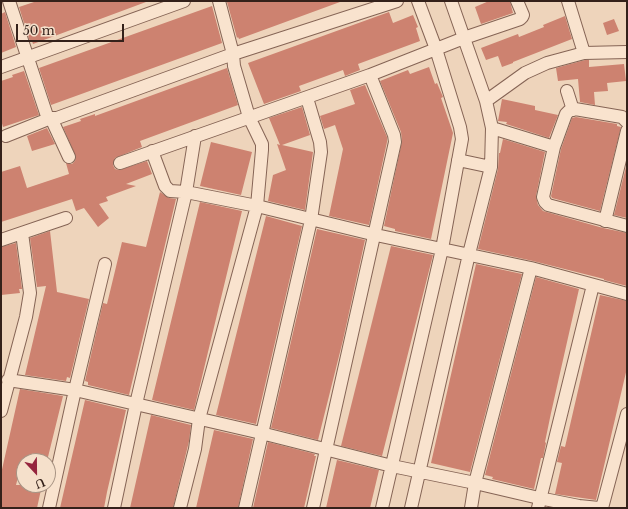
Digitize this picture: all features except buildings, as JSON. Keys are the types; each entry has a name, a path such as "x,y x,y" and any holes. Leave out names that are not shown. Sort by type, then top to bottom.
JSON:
{"street":[{"path":"10,1 27,58 47,116 51,118 69,157"},
{"path":"1,67 184,1"},
{"path":"180,508 195,449 199,419 257,206 262,150 262,144 249,117 234,66 234,54 218,1"},
{"path":"6,136 51,118 57,118 234,54 397,1"},
{"path":"382,508 442,249 462,139 460,127 436,50 418,1"},
{"path":"411,508 469,254 491,167 492,128 486,101 451,1"},
{"path":"120,163 307,98 522,17 523,15 517,1"},
{"path":"568,1 584,53"},
{"path":"486,101 530,70 548,62 584,53 627,52"},
{"path":"313,508 376,234 396,138 370,75"},
{"path":"567,91 573,110"},
{"path":"245,508 311,220 321,152 320,142 307,98"},
{"path":"627,122 622,117 570,110 566,114 554,146 544,197 548,206 627,226"},
{"path":"492,128 554,146"},
{"path":"605,220 627,131"},
{"path":"114,508 136,404 186,192 195,136"},
{"path":"152,151 167,189 170,190 257,206 311,220 531,268 627,294"},
{"path":"459,161 491,167"},
{"path":"1,240 66,218"},
{"path":"1,411 8,380 26,317 30,293 22,233"},
{"path":"49,508 105,264"},
{"path":"471,508 475,483 531,268"},
{"path":"539,503 593,285"},
{"path":"8,380 75,390 136,404 261,433 392,466 475,483 539,503 599,508"},
{"path":"602,508 627,414"}]}
